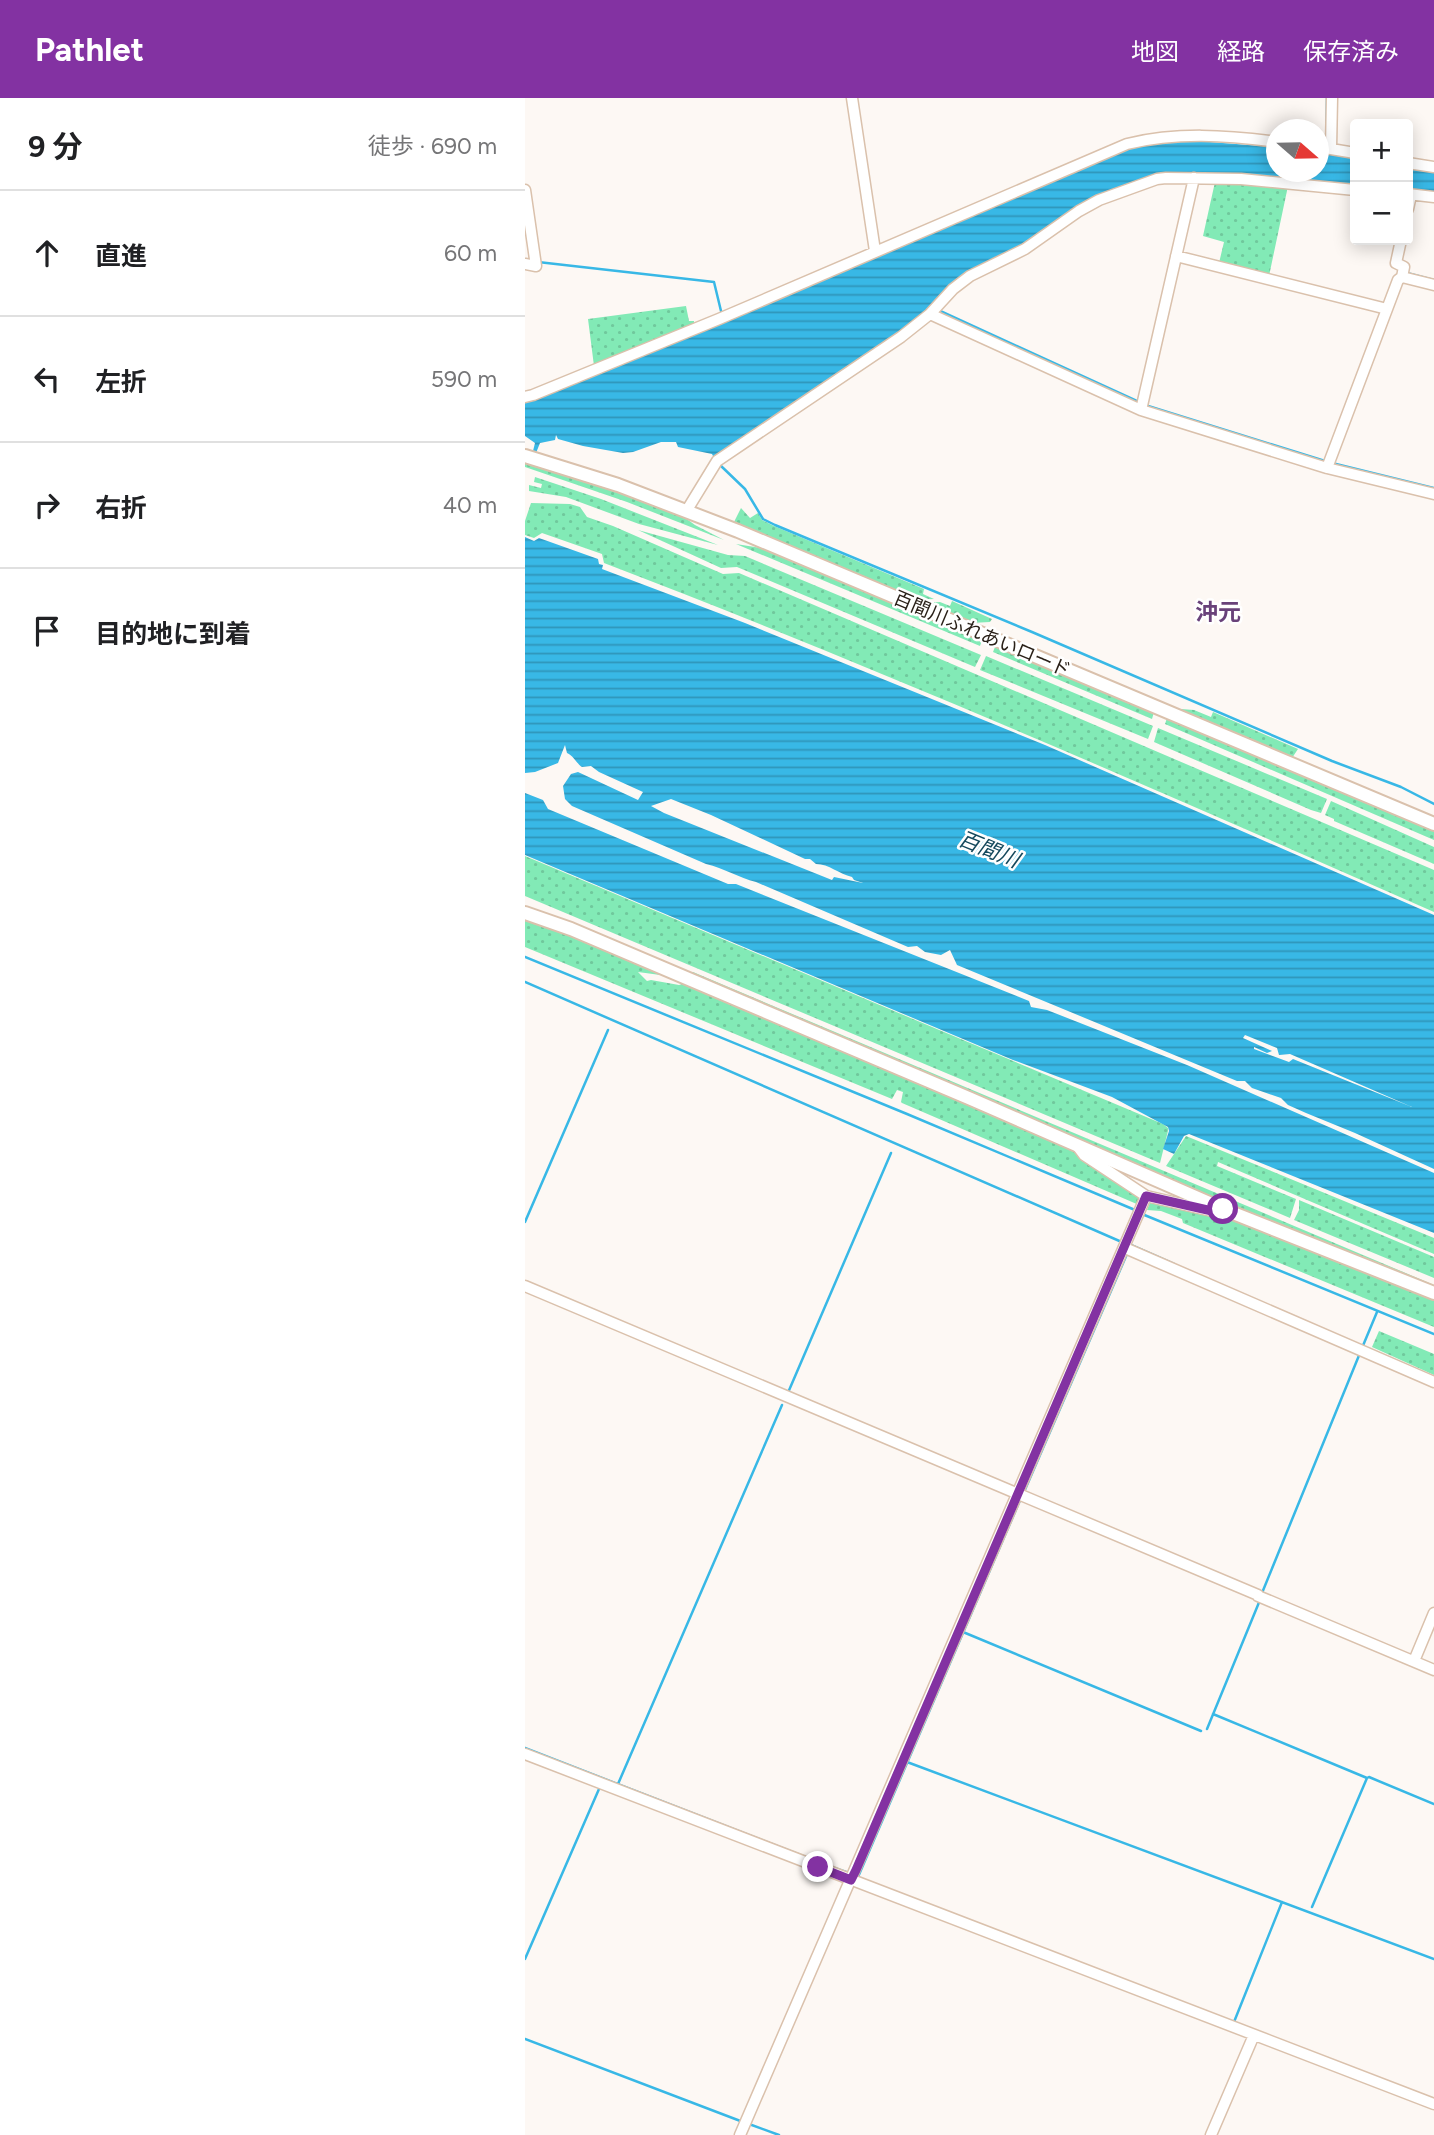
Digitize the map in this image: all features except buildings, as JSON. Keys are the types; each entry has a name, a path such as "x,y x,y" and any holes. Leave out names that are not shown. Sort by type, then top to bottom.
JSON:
{"street":[{"path":"852,98 876,251"},
{"path":"1332,98 1331,149 1350,152"},
{"path":"525,397 719,319 1127,144 1152,138 1196,135 1266,141"},
{"path":"1413,164 1434,167"},
{"path":"1142,406 1194,177"},
{"path":"687,510 716,461 901,337 930,314 969,276 1025,249 1099,200 1157,179 1194,177 1350,190"},
{"path":"525,190 532,263"},
{"path":"1413,195 1434,197"},
{"path":"1329,464 1385,308 1403,274 1404,267 1396,264 1400,245"},
{"path":"1176,256 1385,308"},
{"path":"1403,274 1434,285"},
{"path":"930,314 1142,406 1434,494"},
{"name":"百間川ふれあいロード","path":"525,456 687,510 1434,824"},
{"path":"525,913 571,929 855,1049 1223,1209 1434,1293"},
{"path":"1077,1146 1084,1154 1146,1196 1212,1211 1223,1209"},
{"path":"744,2127 1021,1495 1127,1247 1146,1196"},
{"path":"1127,1247 1434,1382"},
{"path":"525,1286 1434,1670"},
{"path":"1414,1661 1434,1613"},
{"path":"525,1754 1434,2104"},
{"path":"1211,2135 1254,2035"}],"green space":[{"path":"1215,182 1288,186 1269,276 1219,263 1224,242 1203,236"},
{"path":"686,306 689,321 694,321 694,324 594,366 588,319"},
{"path":"525,461 677,512 724,540 627,502 525,467"},
{"path":"535,477 601,499 718,545 639,524 566,497 529,491 529,485 541,488 542,484 534,482"},
{"path":"531,503 570,504 580,507 587,517 723,574 739,573 1434,870 1434,912 917,689 604,563 602,554 542,533 534,538 525,535 525,521"},
{"path":"741,508 750,518 758,513 762,520 774,526 924,589 923,594 934,599 912,600 733,524"},
{"path":"638,530 728,555 745,556 981,655 975,667 737,567 721,568"},
{"path":"736,544 767,549 982,640 980,646"},
{"path":"952,601 992,619 990,622 971,623 923,603 940,602 950,606"},
{"path":"995,647 1154,712 1152,719 993,652"},
{"path":"986,656 1153,726 1148,739 980,670"},
{"path":"1194,710 1211,717 1213,712 1298,749 1292,758 1179,711"},
{"path":"1167,718 1434,829 1434,840 1165,724"},
{"path":"1158,728 1327,799 1321,813 1154,742"},
{"path":"1331,801 1434,847 1434,864 1334,821 1325,815"},
{"path":"525,856 1163,1124 1168,1131 1160,1163 525,896"},
{"path":"525,917 675,977 638,972 647,981 679,985 685,983 1075,1149 1082,1161 1139,1195 1139,1205 902,1103 903,1092 897,1090 892,1099 525,947"},
{"path":"691,973 1434,1285 1434,1289 1226,1205"},
{"path":"1186,1136 1434,1238 1434,1254 1218,1162 1217,1166 1296,1199 1290,1218 1166,1166"},
{"path":"1151,1200 1213,1217 1227,1214 1434,1297 1434,1327 1183,1223 1182,1219 1161,1211 1147,1210"},
{"path":"1299,1200 1434,1257 1434,1278 1294,1220 1299,1210"},
{"path":"1379,1331 1434,1354 1434,1375 1372,1347"}],"water":[{"path":"1163,141 1197,141 1266,146 1266,182 1329,182 1329,153 1350,156 1350,186 1145,178 1086,201 1013,252 982,264 962,277 914,322 714,458 712,454 678,447 676,442 661,442 623,453 583,446 558,439 556,435 555,440 540,443 536,453 533,451 535,443 525,436 525,401 580,382 706,330 1096,161 1139,145"},
{"path":"1413,167 1434,171 1434,193 1413,191"},
{"name":"百間川","path":"525,537 534,541 539,538 598,559 599,564 603,565 602,569 745,623 1045,745 1434,915 1434,1169 1288,1105 1281,1098 1252,1088 1245,1081 1237,1081 957,965 950,950 941,955 925,952 917,946 908,947 572,806 565,799 563,786 571,774 578,772 638,800 643,792 591,766 582,767 567,753 565,745 558,763 525,773","holes":["671,799 810,859 816,864 830,867 863,883 834,877 832,880 651,806","1245,1035 1277,1048 1279,1055 1290,1054 1412,1107 1293,1059 1289,1062 1254,1049 1267,1053 1272,1051 1243,1038"]},
{"path":"525,793 543,800 548,809 728,884 736,884 1029,1001 1031,1007 1047,1010 1187,1065 1434,1173 1434,1233 1189,1134 1184,1136 1174,1154 1163,1149 1168,1127 1112,1097 1013,1060 525,855"}],"waterway":[{"path":"1327,98 1327,119"},
{"path":"538,262 714,282 721,311"},
{"path":"1407,273 1434,280"},
{"path":"938,310 1139,402"},
{"path":"1145,405 1325,461"},
{"path":"1332,463 1434,488"},
{"path":"720,465 745,489 763,519 775,525 1332,761 1401,787 1434,804"},
{"path":"525,957 1135,1210"},
{"path":"525,982 1124,1243"},
{"path":"525,1222 608,1030"},
{"path":"787,1395 891,1153"},
{"path":"1129,1247 1144,1212"},
{"path":"1142,1214 1434,1334"},
{"path":"1131,1245 1174,1264"},
{"path":"1024,1492 1127,1254"},
{"path":"1362,1348 1377,1312"},
{"path":"1262,1593 1360,1353"},
{"path":"618,1784 782,1405"},
{"path":"858,1877 1021,1498"},
{"path":"1207,1729 1260,1600"},
{"path":"963,1632 1201,1731"},
{"path":"1213,1714 1367,1778"},
{"path":"525,1748 803,1856"},
{"path":"907,1762 1434,1959"},
{"path":"1312,1907 1367,1778 1434,1804"},
{"path":"525,1959 599,1789"},
{"path":"829,1866 849,1873"},
{"path":"1234,2022 1282,1902"},
{"path":"525,2039 743,2122"},
{"path":"749,2124 779,2135"}],"district":[{"name":"沖元","path":"1218,612"}],"route":[{"path":"818,1867 851,1880 856,1870 1146,1196 1212,1211 1223,1209"}]}
